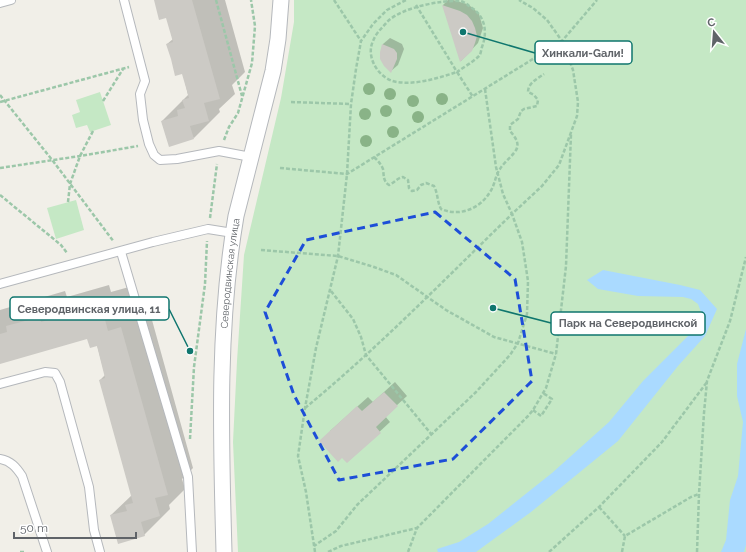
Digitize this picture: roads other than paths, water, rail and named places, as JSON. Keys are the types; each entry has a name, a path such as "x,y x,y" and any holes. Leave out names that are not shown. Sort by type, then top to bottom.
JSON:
{"street":[{"name":"Северодвинская улица","path":"224,552 221,439 223,359 233,233 273,71 278,39 281,0"}],"lane":[{"path":"0,3 11,0"},
{"path":"124,0 145,80 140,94 140,104 149,144 154,155 160,160 176,159 219,151 251,157"},
{"path":"0,284 153,242 208,229 233,233"},
{"path":"121,252 188,477 192,552"},
{"path":"0,384 45,372 54,373 60,382 89,487 94,530 100,552"},
{"path":"0,459 8,461 18,469 22,476 47,552"}],"water":[{"path":"603,270 700,290 717,309 705,336 678,366 618,441 531,512 476,552 438,552 437,549 459,542 488,524 552,473 609,422 643,381 690,334 701,312 698,304 691,299 683,297 638,296 598,289 587,280"},
{"path":"746,329 746,545 744,552 721,552 726,540 730,500 738,476 743,422 737,396 737,364"}],"place":[{"name":"Хинкали-Gали!","path":"463,32"},
{"name":"Парк на Северодвинской","path":"493,308"},
{"name":"Северодвинская улица, 11","path":"190,351"}]}
